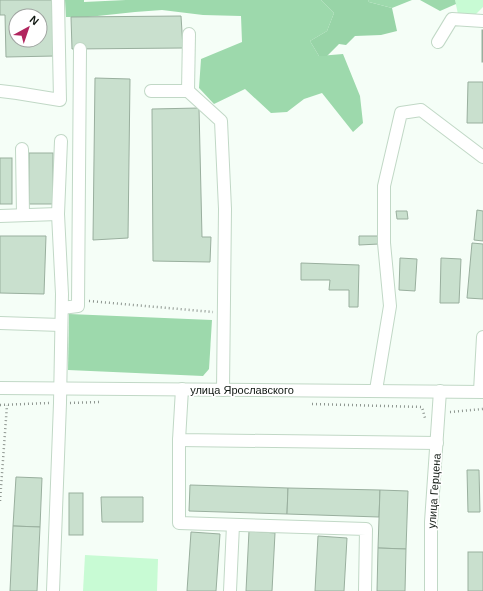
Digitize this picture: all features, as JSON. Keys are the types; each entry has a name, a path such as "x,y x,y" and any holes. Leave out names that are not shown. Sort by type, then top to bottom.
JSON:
{"street":[{"path":"0,91 60,100 58,0"},
{"path":"438,42 452,19 483,20"},
{"path":"188,91 189,34"},
{"path":"62,308 78,306 80,49"},
{"path":"151,91 188,91 221,121 225,209 223,390"},
{"path":"376,390 390,306 384,243 384,186 401,113 421,110 483,157"},
{"path":"53,591 62,308 58,214 61,141"},
{"path":"22,149 23,216"},
{"path":"0,216 58,214"},
{"path":"0,323 61,325"},
{"path":"481,391 483,337"},
{"name":"улица Ярославского","path":"0,388 481,391"},
{"path":"182,389 179,440 179,523 366,529 365,591"},
{"name":"улица Герцена","path":"431,591 432,443 440,391"},
{"path":"179,440 432,443"},
{"path":"230,591 233,524"}],"path":[{"path":"78,300 224,313"},
{"path":"0,405 106,402"},
{"path":"306,404 422,407 428,424 432,443"},
{"path":"0,501 6,405"},
{"path":"449,412 483,410"}],"shaded area":[{"path":"65,0 84,0 84,2 126,0 321,0 334,13 327,31 310,41 319,56 343,54 360,96 363,123 353,132 322,93 304,99 287,112 271,113 245,89 214,104 199,88 201,59 242,42 241,16 203,15 162,10 88,17 66,17"},
{"path":"321,0 368,0 369,2 392,8 397,31 381,35 355,36 346,45 339,44 327,56 319,56 310,41 327,31 334,13"},
{"path":"368,0 412,0 392,8 369,2"},
{"path":"420,0 455,0 456,4 440,11"},
{"path":"455,0 483,0 483,7 474,16 459,19"},
{"path":"69,314 212,320 209,369 203,376 68,370"},
{"path":"85,555 158,559 157,591 83,591"}],"building":[{"path":"0,0 54,0 55,56 6,57 5,15 0,15"},
{"path":"181,16 183,48 72,49 71,17"},
{"path":"483,30 483,62 482,62"},
{"path":"95,78 130,79 128,238 93,240"},
{"path":"468,82 483,82 483,123 467,123"},
{"path":"199,108 202,237 211,237 210,262 153,261 152,109"},
{"path":"29,153 53,153 53,204 29,204"},
{"path":"0,158 12,158 12,204 0,204"},
{"path":"477,210 483,211 483,241 474,240"},
{"path":"396,211 407,211 408,219 397,219"},
{"path":"0,236 46,236 44,294 0,293"},
{"path":"359,236 379,236 379,244 359,245"},
{"path":"472,243 483,244 483,299 467,298"},
{"path":"400,258 417,259 415,291 399,290"},
{"path":"441,258 461,259 459,303 440,303"},
{"path":"301,263 359,265 358,307 349,307 349,290 329,290 330,280 301,280"},
{"path":"467,470 479,470 480,512 468,512"},
{"path":"16,477 42,478 40,527 13,526"},
{"path":"190,485 288,488 287,514 189,511"},
{"path":"288,488 380,490 379,517 287,514"},
{"path":"380,490 408,491 406,549 378,548"},
{"path":"69,493 83,493 83,535 69,535"},
{"path":"101,497 143,497 143,522 102,522"},
{"path":"13,526 40,527 37,591 10,591"},
{"path":"249,531 275,533 272,591 246,591"},
{"path":"191,532 220,534 216,591 187,591"},
{"path":"318,536 347,538 344,591 315,591"},
{"path":"378,548 406,549 405,591 377,591"},
{"path":"468,552 483,552 483,591 468,591"}]}
